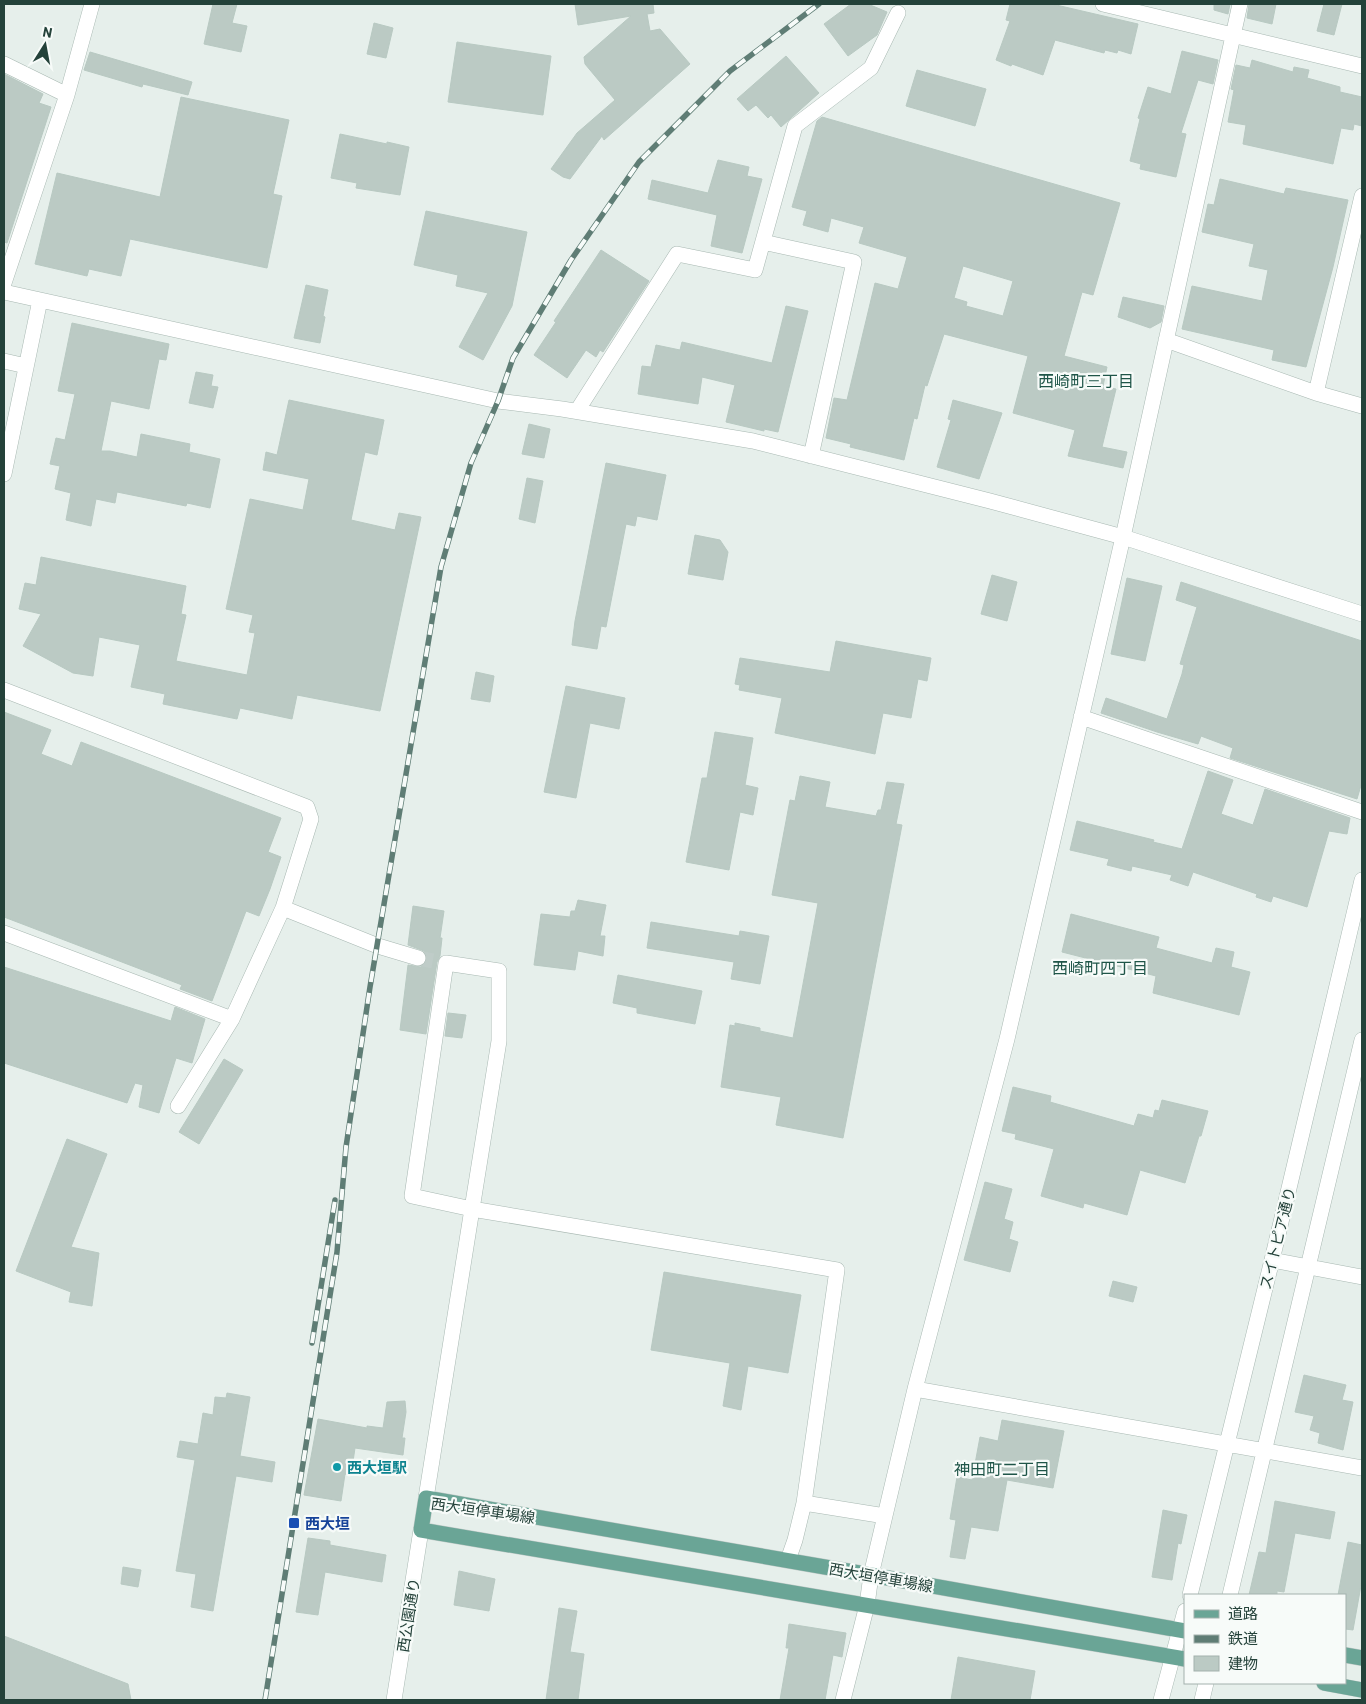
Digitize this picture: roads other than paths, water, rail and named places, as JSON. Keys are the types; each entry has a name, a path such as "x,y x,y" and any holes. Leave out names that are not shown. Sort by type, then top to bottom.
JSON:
{"main road":[{"name":"西大垣停車場線","path":"1178,1658 421,1530 426,1498 788,1560 1182,1631"},
{"path":"1346,1655 1362,1658"},
{"path":"1329,1684 1362,1690"}],"street":[{"path":"4,283 67,94 92,4"},
{"path":"1103,4 1362,66"},
{"path":"843,1700 867,1605 871,1575 915,1389 1007,1039 1123,537 1240,4"},
{"path":"577,412 677,254 755,270 795,126 870,68 898,13"},
{"path":"4,64 67,94"},
{"path":"1316,393 1362,196"},
{"path":"763,242 854,262 811,456"},
{"path":"4,292 498,401 718,434 811,456 1123,537 1362,614"},
{"path":"4,474 40,300"},
{"path":"1166,340 1316,393 1362,406"},
{"path":"4,361 26,366"},
{"path":"4,690 307,807 311,819 283,908 232,1019 178,1106"},
{"path":"1081,717 1362,812"},
{"name":"スイトピア通り","path":"1190,1594 1362,880"},
{"path":"283,908 378,946 418,958"},
{"path":"4,934 232,1019"},
{"path":"426,1498 472,1209 499,1042 499,970 443,963 412,1196 472,1209 837,1270 804,1503 788,1560"},
{"path":"1230,1594 1362,1040"},
{"path":"1272,1260 1362,1277"},
{"path":"915,1389 1362,1468"},
{"path":"804,1503 885,1516"},
{"name":"西公園通り","path":"394,1700 421,1530"},
{"path":"1161,1700 1178,1658 1184,1618"},
{"path":"1202,1700 1206,1684"}],"tunnel":[{"path":"418,958 439,962"}],"railway":[{"path":"265,1700 337,1252 346,1147 370,987 441,567 471,463 498,401 513,358 571,260 639,162 730,71 819,4"},
{"path":"312,1343 335,1200"}],"place":[{"name":"西大垣駅","path":"337,1467"},
{"name":"西大垣","path":"294,1523"}],"district":[{"name":"西崎町三丁目","path":"1086,380"},
{"name":"西崎町四丁目","path":"1100,967"},
{"name":"神田町二丁目","path":"1002,1468"}]}
